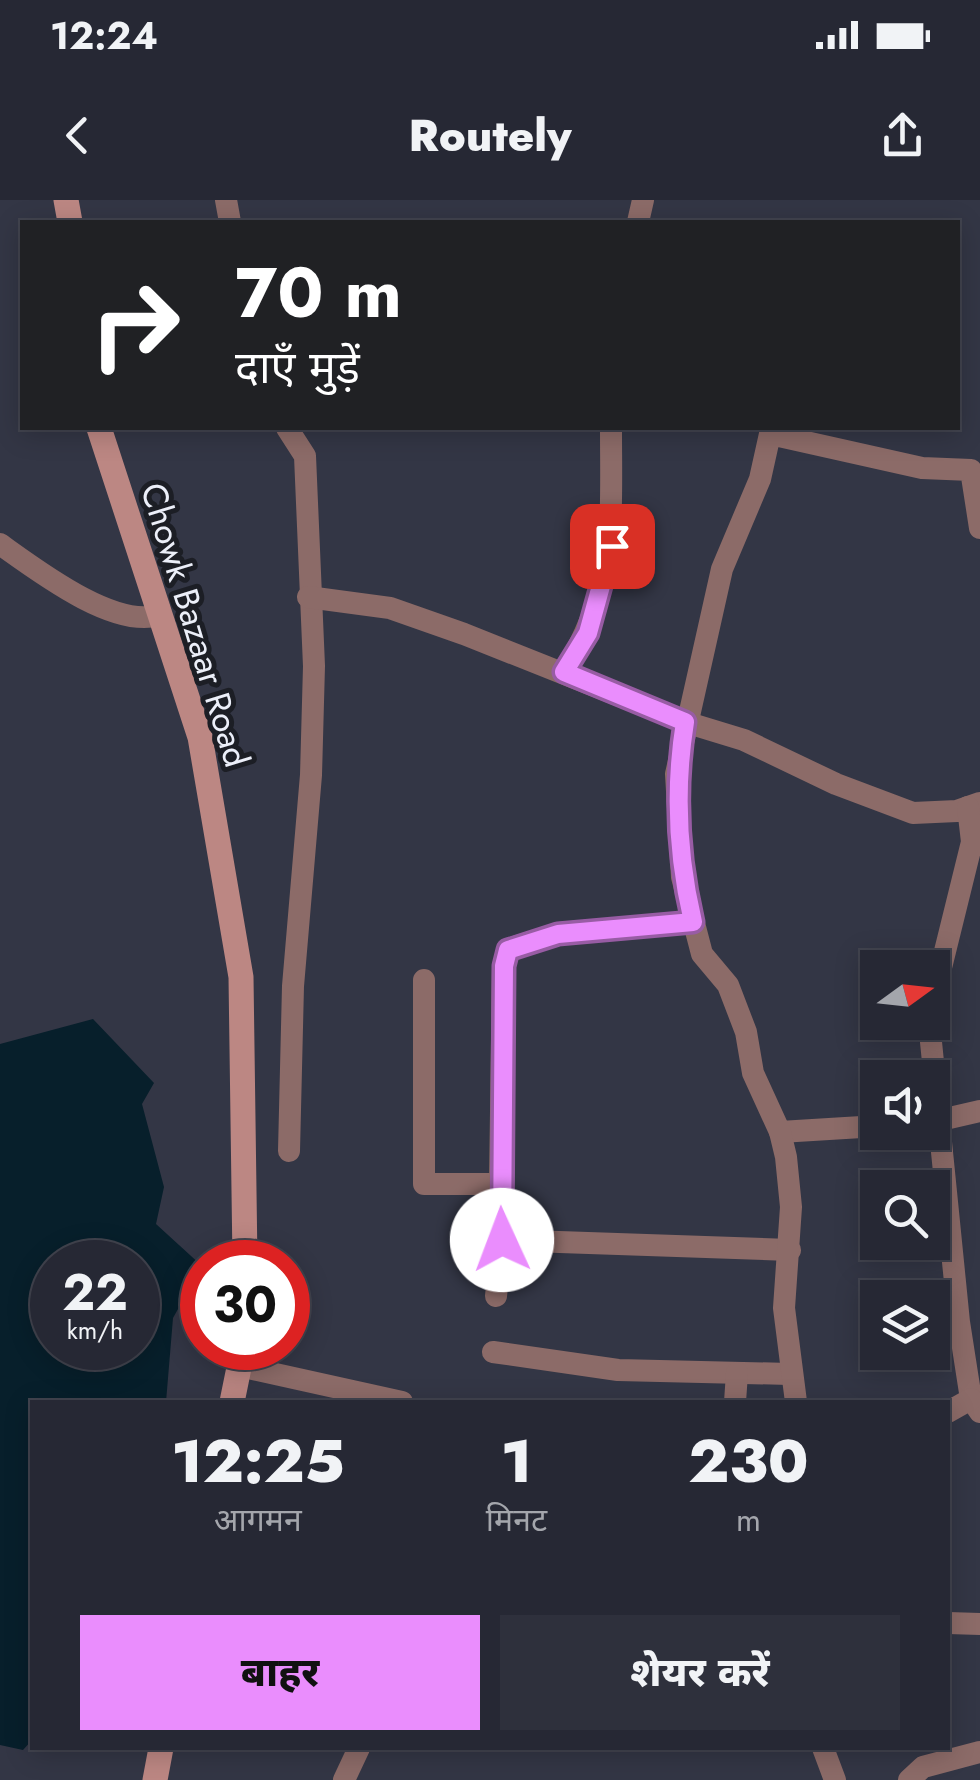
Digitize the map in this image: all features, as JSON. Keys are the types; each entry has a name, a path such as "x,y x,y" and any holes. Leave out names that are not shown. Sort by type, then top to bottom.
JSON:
{"main road":[{"name":"Chowk Bazaar Road","path":"100,430 200,737 242,977 245,1240"},
{"path":"232,1400 238,1370"},
{"path":"154,1780 161,1750"}],"street":[{"path":"288,430 305,456 308,597 314,666 293,986 289,1151"},
{"path":"564,672 588,633 612,546 611,430"},
{"path":"796,1400 784,1308 790,1250 789,1190 780,1132 753,1073 746,1032 728,986 702,954 693,922 678,830 676,774 685,722 722,569 760,479 766,431 922,468 971,470 980,528"},
{"path":"0,544 39,572 116,613 139,621 159,614"},
{"path":"308,597 390,608 564,672 685,722 744,740 836,784 913,813 974,805 972,842 945,950"},
{"path":"496,1296 502,1240 504,966 508,950 558,934 693,922"},
{"path":"424,980 424,1184 500,1184"},
{"path":"950,1118 980,1111"},
{"path":"780,1132 860,1127"},
{"path":"939,1150 976,1405 950,1412"},
{"path":"502,1240 790,1250"},
{"path":"493,1352 618,1370 790,1374"},
{"path":"288,1370 395,1400"},
{"path":"734,1400 737,1373"},
{"path":"950,1623 980,1624"},
{"path":"344,1780 359,1750"},
{"path":"824,1750 835,1780"},
{"path":"909,1780 923,1766 980,1752"}],"water":[{"path":"93,1019 154,1083 142,1104 164,1187 156,1224 180,1246 180,1305 173,1318 166,1400 30,1400 30,1742 23,1750 0,1745 0,1044"}],"route":[{"path":"502,1240 504,966 508,950 558,934 693,922 682,877 678,830 676,774 685,722 564,672 588,633 603,593 612,546"}]}
